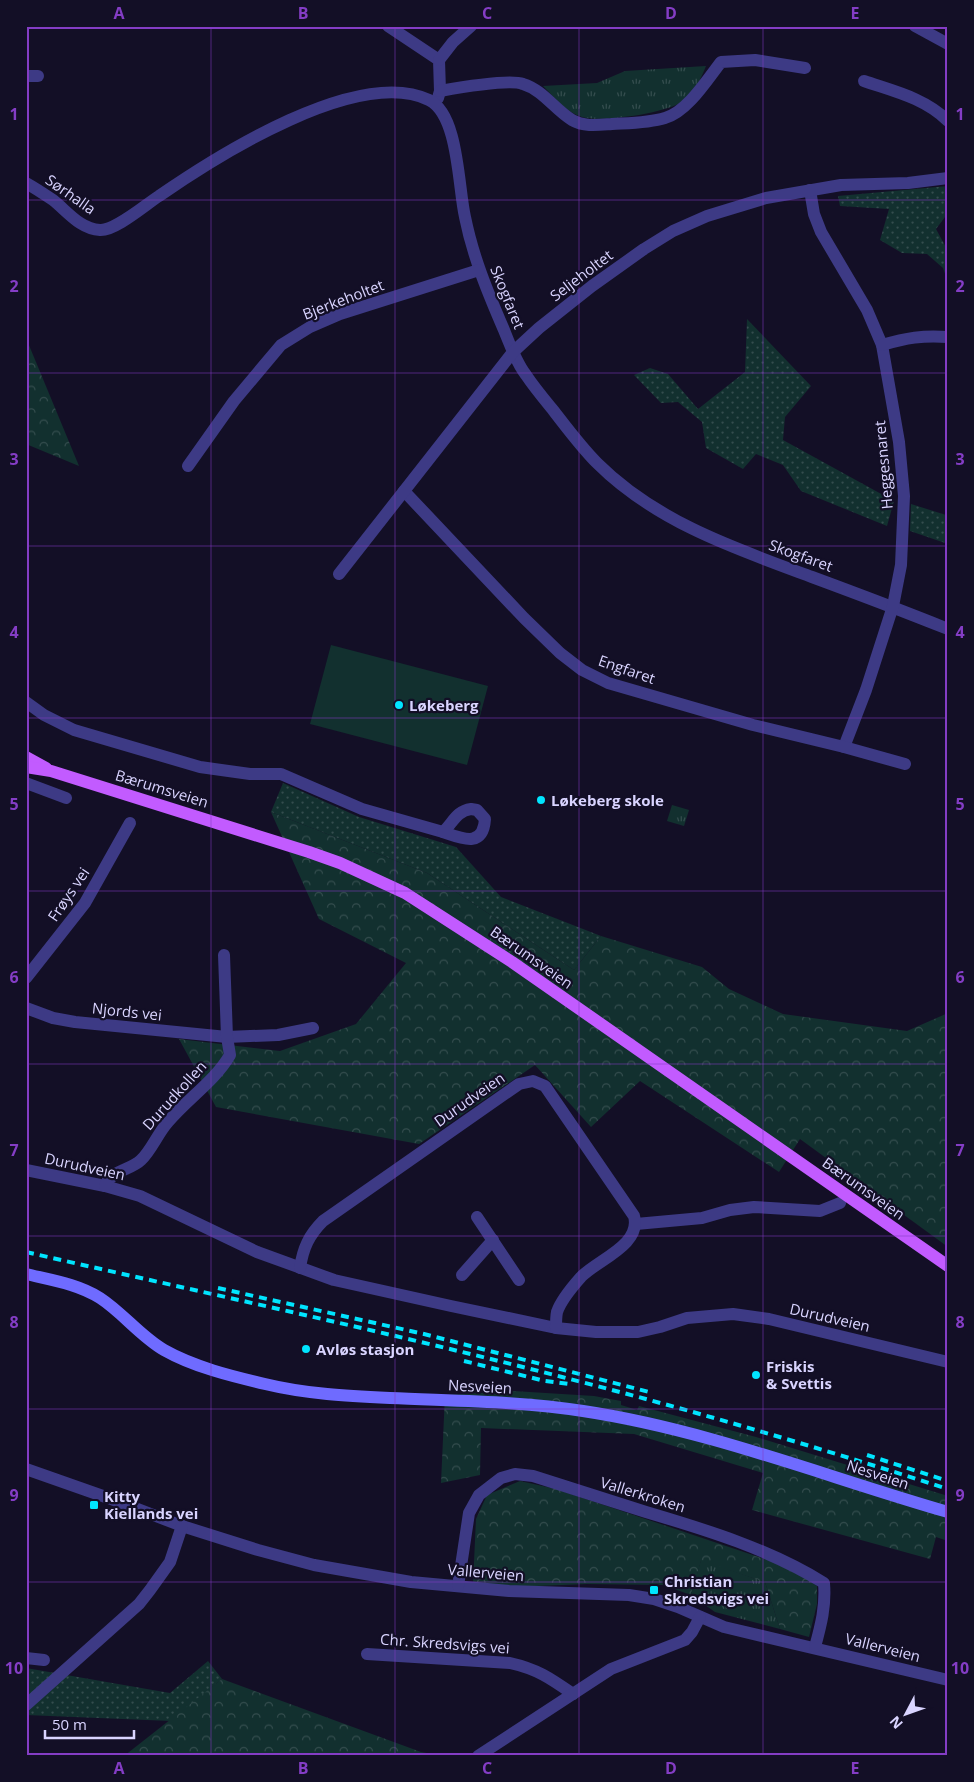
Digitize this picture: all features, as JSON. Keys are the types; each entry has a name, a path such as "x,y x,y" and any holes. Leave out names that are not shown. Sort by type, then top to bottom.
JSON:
{"main road":[{"name":"Bærumsveien","path":"26,757 50,771"},
{"name":"Bærumsveien","path":"26,767 50,771 301,849 340,863 405,893 504,956 947,1266"}],"street":[{"path":"388,26 439,60"},
{"path":"436,105 440,91 439,60 453,42 471,26"},
{"path":"915,26 948,44"},
{"path":"440,91 500,83 522,83 550,102 570,119 590,126 667,118 688,104 721,62 755,60 805,68"},
{"path":"864,81 933,107 948,121"},
{"name":"Sørhalla","path":"26,183 53,200 73,218 86,226 98,230 106,229 117,224 226,154 265,131 293,118 356,96 372,93 391,92 413,95 427,99 436,105"},
{"name":"Skogfaret","path":"436,105 443,115 454,145 464,214 479,270 513,352 525,374 581,445 618,482 680,523 763,559 893,606 948,629"},
{"name":"Seljeholtet","path":"340,574 513,352 539,328 592,286 644,249 673,231 707,216 766,198 841,185 908,183 948,178"},
{"name":"Heggesnaret","path":"810,190 814,214 821,232 867,310 882,345 899,442 904,496 901,565 893,606 866,690 844,746"},
{"name":"Bjerkeholtet","path":"188,466 234,401 281,345 310,327 340,314 479,270"},
{"path":"882,345 908,338 948,336"},
{"name":"Engfaret","path":"404,491 524,618 560,653 582,670 608,683 753,725 844,746 904,764"},
{"path":"26,702 44,715 74,730 200,767 250,774 281,774 362,809 443,832"},
{"path":"26,783 66,798"},
{"name":"Frøys vei","path":"26,978 85,903 130,823"},
{"path":"224,955 227,1037"},
{"name":"Njords vei","path":"26,1008 52,1018 75,1022 227,1037 278,1035 313,1028"},
{"name":"Durudkollen","path":"105,1186 110,1177 141,1160 158,1133 228,1059 230,1055 227,1037"},
{"name":"Durudveien","path":"300,1268 308,1238 312,1231 323,1221 519,1084 533,1081 545,1086 634,1216 636,1224"},
{"name":"Durudveien","path":"26,1170 105,1186 140,1196 257,1252 334,1280 556,1328 596,1332 638,1332 687,1318 734,1314 769,1319 948,1362"},
{"path":"556,1328 558,1312 566,1296 582,1276 616,1252 626,1242 633,1233 636,1224 702,1218 730,1210 754,1208 820,1212 840,1203"},
{"path":"477,1217 519,1280"},
{"path":"462,1275 493,1240"},
{"name":"Nesveien","path":"26,1274 59,1281 89,1292 111,1306 154,1344 178,1357 264,1384 322,1394 528,1405 586,1411 671,1428 732,1444 901,1499 948,1512"},
{"name":"Vallerveien","path":"26,1469 182,1526 314,1565 411,1582 544,1593 629,1595 654,1598 724,1627 948,1680"},
{"name":"Vallerkroken","path":"458,1586 469,1514 479,1495 501,1478 515,1474 533,1476 728,1539 785,1561 824,1583 824,1614 815,1647"},
{"path":"26,1705 144,1597 170,1562 182,1526"},
{"path":"478,1756 611,1669 685,1640 700,1617"},
{"name":"Chr. Skredsvigs vei","path":"367,1654 510,1663 529,1667 545,1674 573,1694"},
{"path":"26,1658 44,1660"}],"green space":[{"path":"706,66 697,85 683,101 649,113 618,118 591,119 576,115 561,104 543,86 597,83 625,71"},
{"path":"948,186 948,213 936,229 948,251 948,282 943,268 927,254 902,253 880,240 889,209 840,206 838,196"},
{"path":"747,319 811,386 785,417 783,440 894,501 887,526 801,491 783,465 756,454 743,469 706,448 702,422 678,402 661,403 634,375 650,368 668,374 698,409 745,372"},
{"path":"26,338 79,466 26,444"},
{"path":"911,504 948,514 948,544 910,531"},
{"name":"Løkeberg","path":"331,645 488,686 467,765 310,724"},
{"path":"283,783 359,817 456,847 501,897 601,936 574,970 427,873 271,812"},
{"path":"672,805 689,810 684,826 667,821"},
{"path":"271,812 427,873 574,970 601,936 702,967 729,989 783,1014 907,1031 948,1013 948,1247 800,1139 779,1172 640,1081 591,1127 535,1065 419,1144 216,1107 179,1039 280,1051 356,1024 406,963 319,919"},
{"path":"513,1391 594,1396 621,1401 621,1405 637,1410 639,1406 756,1437 948,1496 948,1541 936,1537 930,1559 752,1510 763,1473 634,1434 481,1428 480,1475 441,1483 445,1395"},
{"path":"520,1481 556,1489 789,1567 817,1586 817,1604 809,1637 780,1629 765,1582 701,1561 691,1595 663,1585 587,1584 511,1587 473,1584 476,1519 487,1495"},
{"path":"701,1560 765,1582 780,1629 715,1612 691,1595"},
{"path":"208,1661 222,1679 171,1721 26,1715 26,1668 170,1693"},
{"path":"222,1679 421,1752 443,1756 124,1756"}],"railway":[{"path":"26,1252 361,1328 562,1377 756,1430 948,1489"},
{"path":"218,1288 424,1334 653,1393"},
{"path":"464,1361 545,1381 569,1384"},
{"path":"867,1455 948,1481"}],"place":[{"name":"Løkeberg","path":"399,705"},
{"name":"Løkeberg skole","path":"541,800"},
{"name":"Avløs stasjon","path":"306,1349"},
{"name":"Friskis & Svettis","path":"756,1375"},
{"name":"Kitty Kiellands vei","path":"94,1505"},
{"name":"Christian Skredsvigs vei","path":"654,1590"}]}
